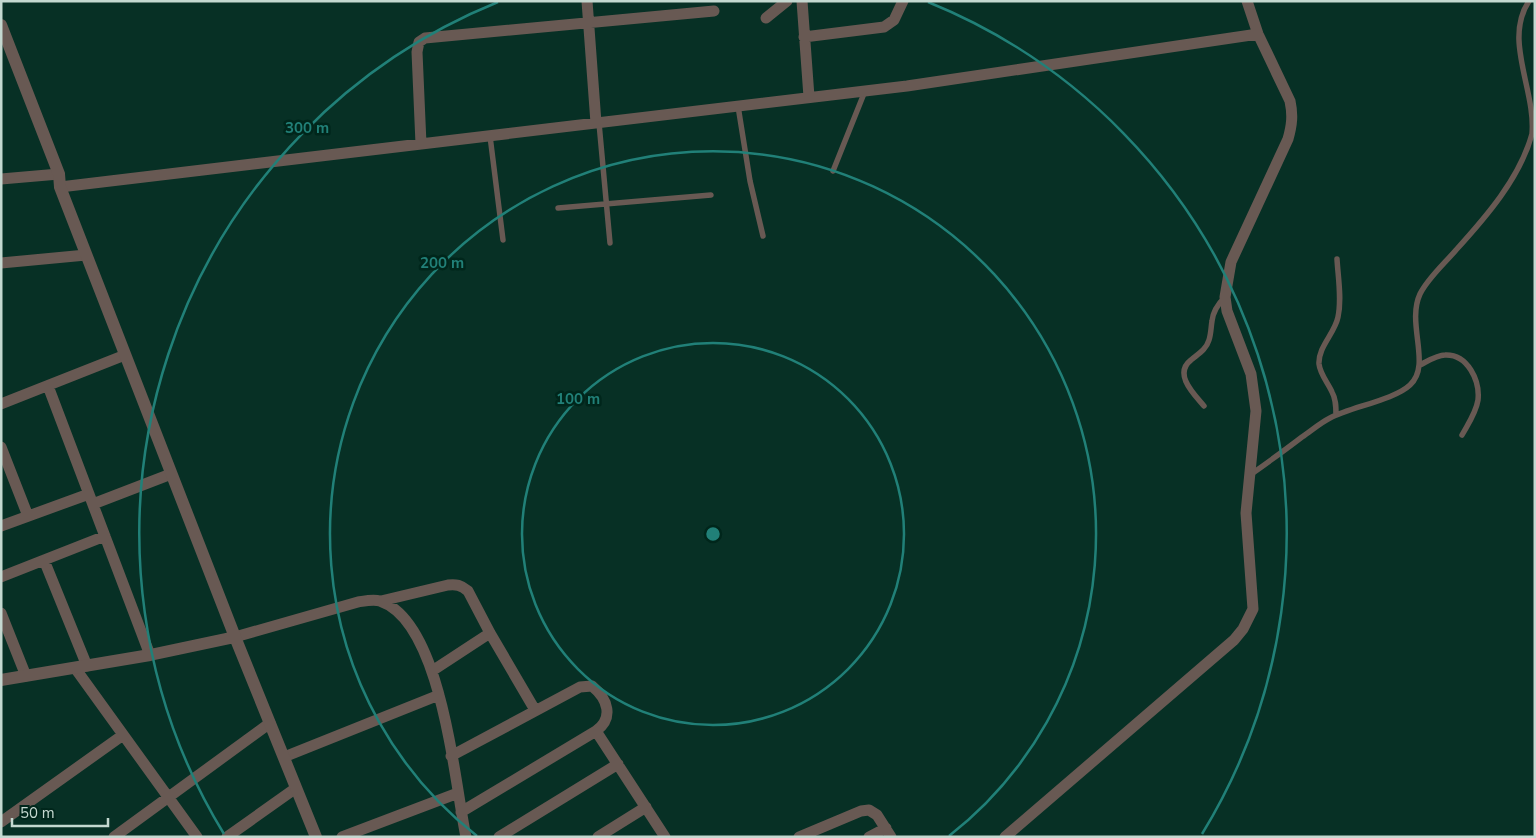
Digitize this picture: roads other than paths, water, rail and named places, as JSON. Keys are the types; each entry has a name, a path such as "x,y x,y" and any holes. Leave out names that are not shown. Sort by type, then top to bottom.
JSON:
{"street":[{"path":"586,1 598,123"},
{"path":"766,18 787,1"},
{"path":"802,1 808,97"},
{"path":"804,37 884,27 894,20 903,1"},
{"path":"1005,837 1234,640 1243,629 1253,608 1246,513 1256,412 1251,374 1227,311 1225,296 1231,262 1288,138 1293,113 1290,101 1258,34 1247,1"},
{"path":"421,144 417,52 419,42 422,39 427,37 714,11"},
{"path":"1,25 59,174 60,187 86,255 235,637 316,837"},
{"path":"60,187 865,91 1258,34"},
{"path":"1,179 59,174"},
{"path":"1,263 86,255"},
{"path":"1,404 125,355"},
{"path":"48,386 150,655"},
{"path":"1,447 28,516"},
{"path":"1,526 28,516 171,474"},
{"path":"1,577 105,536"},
{"path":"44,560 81,667 123,734 197,837"},
{"path":"380,601 448,585 459,585 468,591 490,633 536,710"},
{"path":"1,680 150,655 235,637 358,602 380,601 392,607 412,629 432,671 444,715 466,837"},
{"path":"1,613 26,676"},
{"path":"432,671 490,633"},
{"path":"451,756 574,689 592,686 598,691 608,714 602,726 596,731 461,812"},
{"path":"284,758 439,695"},
{"path":"114,837 270,723"},
{"path":"596,731 664,837"},
{"path":"1,822 123,734"},
{"path":"499,837 618,764"},
{"path":"227,837 296,788"},
{"path":"342,837 458,793"},
{"path":"598,837 646,808"},
{"path":"799,837 861,811 870,810 877,815 888,832 869,837"}],"lane":[{"path":"1250,475 1316,426 1336,415 1405,389 1415,379 1420,365 1415,320 1421,294 1437,272 1481,222 1513,178 1528,146 1533,129 1534,109 1532,91 1520,43 1520,32 1524,8 1529,1"},
{"path":"833,171 865,91"},
{"path":"738,106 750,181 763,236"},
{"path":"598,123 610,243"},
{"path":"490,136 503,240"},
{"path":"558,208 711,195"},
{"path":"1336,415 1335,399 1319,364 1322,350 1334,329 1338,317 1340,305 1337,258"},
{"path":"1204,406 1188,387 1184,368 1187,363 1206,347 1211,334 1213,314 1225,296"},
{"path":"1420,365 1437,357 1452,356 1460,358 1474,376 1478,385 1478,400 1475,413 1462,435"}]}
